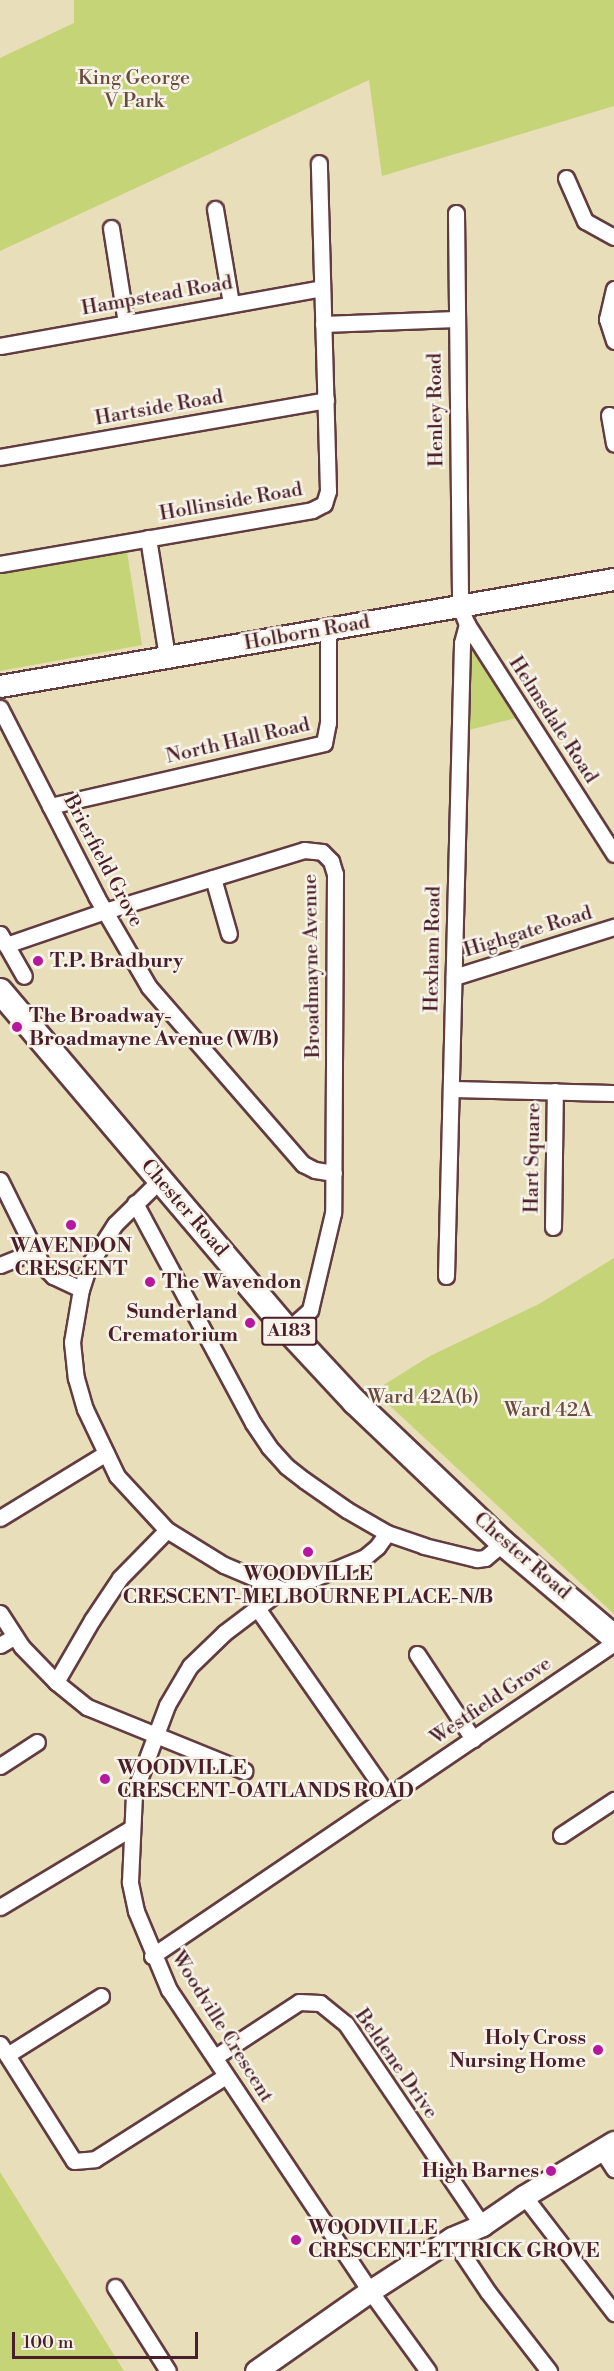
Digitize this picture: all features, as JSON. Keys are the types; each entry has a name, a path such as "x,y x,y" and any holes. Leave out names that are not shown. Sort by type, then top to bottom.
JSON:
{"main road":[{"name":"Holborn Road","path":"0,686 328,629 464,616 614,579"},
{"name":"Chester Road","path":"0,991 288,1330 355,1402 503,1543 614,1637"},
{"path":"258,2371 370,2291 452,2238 482,2225 524,2196 608,2146"}],"street":[{"name":"Hollinside Road","path":"0,564 321,507 327,500 318,163"},
{"path":"567,178 585,221 614,237"},
{"path":"214,209 231,304"},
{"name":"Henley Road","path":"456,213 456,319 464,616"},
{"path":"111,228 126,323"},
{"name":"Hampstead Road","path":"0,346 322,288"},
{"path":"614,289 607,319 614,341"},
{"path":"323,324 456,319"},
{"name":"Hartside Road","path":"0,457 326,400"},
{"path":"609,415 613,438"},
{"path":"148,538 167,657"},
{"name":"Helmsdale Road","path":"464,616 614,854"},
{"name":"Hexham Road","path":"446,1276 464,616"},
{"name":"North Hall Road","path":"50,806 324,743 328,723 328,629"},
{"name":"Brierfield Grove","path":"0,708 96,896 149,987 303,1164 315,1170 334,1173"},
{"name":"Broadmayne Avenue","path":"3,939 81,920 109,917 120,907 304,850 322,852 334,868 333,1213 310,1310 288,1330"},
{"path":"213,878 230,934"},
{"path":"81,920 96,896"},
{"name":"Highgate Road","path":"454,977 614,927"},
{"path":"3,939 24,976"},
{"path":"451,1089 614,1093"},
{"name":"Hart Square","path":"553,1227 555,1091"},
{"path":"161,1179 135,1203 101,1243 88,1265 81,1289 72,1342 76,1378 85,1409 117,1476 167,1530 224,1565 286,1591"},
{"path":"0,1180 34,1251 53,1276 81,1289"},
{"path":"135,1203 254,1423 269,1447 286,1466 346,1510 387,1533 424,1546 477,1559 485,1557 503,1543"},
{"path":"0,1265 34,1251"},
{"path":"0,1518 106,1453"},
{"path":"56,1682 92,1620 120,1578 167,1530"},
{"name":"Woodville Crescent","path":"387,1533 377,1547 365,1557 274,1595 224,1633 190,1666 167,1705 134,1793 130,1829 130,1882 136,1911 152,1956 169,1990 370,2291 428,2371"},
{"path":"257,1608 388,1796"},
{"path":"0,1613 15,1636 56,1682 87,1707 245,1771"},
{"path":"0,1645 15,1636"},
{"name":"Westfield Grove","path":"152,1956 614,1643"},
{"path":"417,1654 473,1739"},
{"path":"0,1766 37,1742"},
{"path":"561,1835 614,1800"},
{"path":"0,1907 130,1829"},
{"path":"101,1996 3,2050 74,2161 95,2159 226,2076"},
{"name":"Beldene Drive","path":"215,2057 299,2002 320,2003 346,2024 482,2225"},
{"path":"608,2146 614,2169"},
{"path":"524,2196 614,2313"},
{"path":"452,2238 488,2292 549,2371"},
{"path":"115,2288 168,2371"}],"green space":[{"name":"King George V Park","path":"74,0 614,0 614,106 382,176 369,80 0,251 0,58 74,23"},
{"path":"127,552 142,645 0,671 0,573"},
{"path":"471,649 516,718 469,730"},
{"path":"614,1258 614,1614 374,1391 430,1356 539,1304"},
{"path":"0,2172 124,2371 0,2371"}],"place":[{"name":"T.P. Bradbury","path":"38,961"},
{"name":"The Broadway- Broadmayne Avenue (W/B)","path":"17,1027"},
{"name":"WAVENDON CRESCENT","path":"71,1225"},
{"name":"The Wavendon","path":"150,1282"},
{"name":"Sunderland Crematorium","path":"250,1323"},
{"name":"WOODVILLE CRESCENT-MELBOURNE PLACE-N/B","path":"308,1552"},
{"name":"WOODVILLE CRESCENT-OATLANDS ROAD","path":"105,1779"},
{"name":"Holy Cross Nursing Home","path":"598,2050"},
{"name":"High Barnes","path":"551,2171"},
{"name":"WOODVILLE CRESCENT-ETTRICK GROVE","path":"296,2240"}],"park label":[{"name":"Ward 42A(b)","path":"423,1397"},
{"name":"Ward 42A","path":"548,1410"}]}
